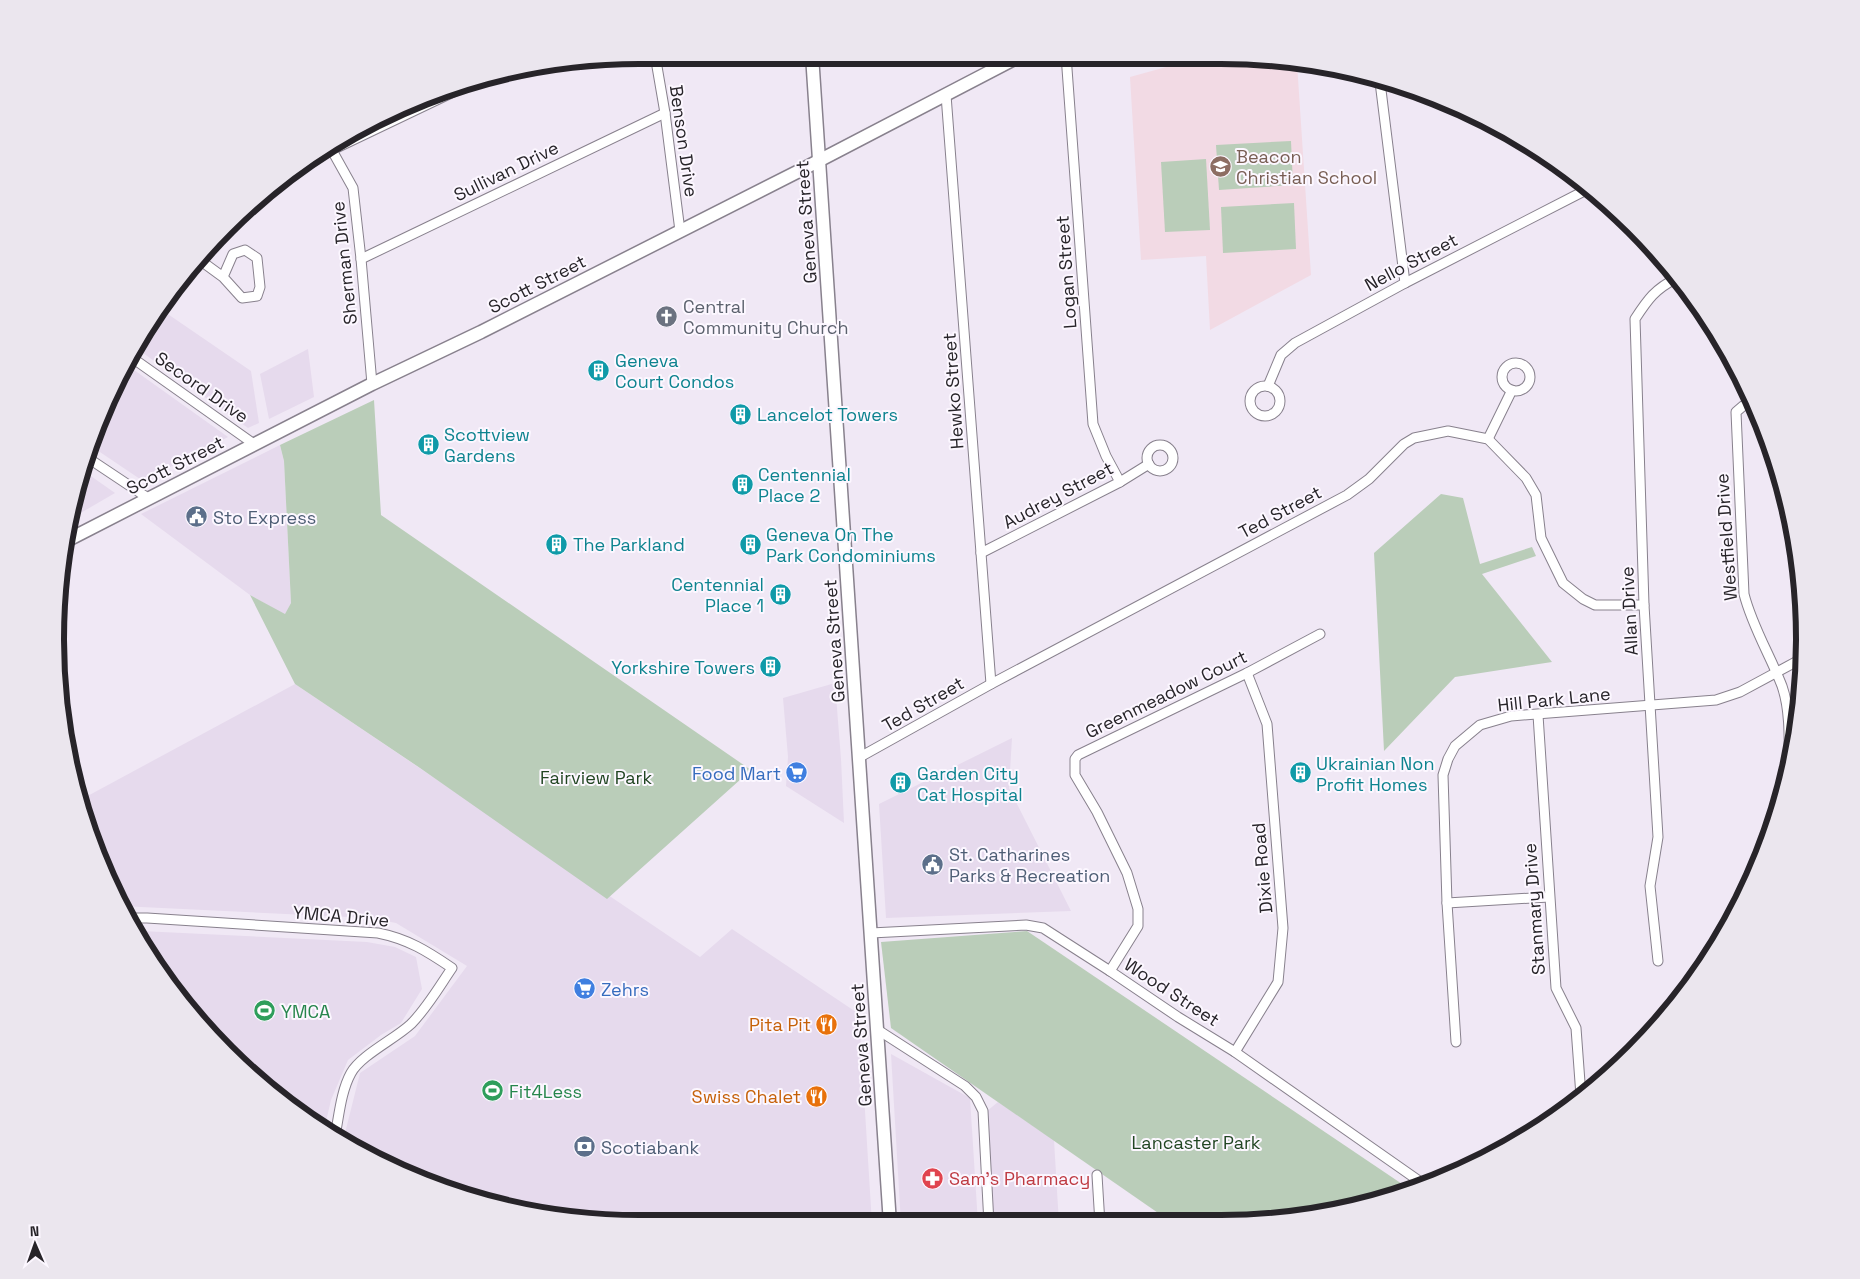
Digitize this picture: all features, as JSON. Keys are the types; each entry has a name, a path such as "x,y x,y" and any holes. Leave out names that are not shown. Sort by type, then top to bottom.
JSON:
{"main road":[{"name":"Geneva Street","path":"813,64 889,1215"},
{"name":"Scott Street","path":"73,537 372,384 481,332 820,160 1005,64"}],"street":[{"name":"Benson Drive","path":"657,64 665,113 680,231"},
{"name":"Logan Street","path":"1067,64 1093,424 1106,456 1120,482"},
{"path":"1381,86 1405,283"},
{"name":"Hewko Street","path":"946,95 991,684"},
{"name":"Sullivan Drive","path":"361,259 665,113"},
{"name":"Sherman Drive","path":"334,153 353,188 372,384"},
{"name":"Nello Street","path":"1268,386 1282,355 1295,343 1405,283 1582,192"},
{"path":"204,263 223,277 242,298 257,296 260,287 257,258 245,250 233,254 223,277"},
{"name":"Allan Drive","path":"1658,961 1650,886 1658,837 1644,605 1635,319 1650,296 1670,281"},
{"name":"Secord Drive","path":"136,361 254,444"},
{"path":"1512,390 1488,439 1526,478 1536,495 1541,538 1563,583 1583,599 1595,605 1644,605"},
{"name":"Westfield Drive","path":"1746,405 1736,412 1744,594 1748,609 1776,673"},
{"name":"Ted Street","path":"860,757 991,684 1347,495 1369,480 1404,444 1414,438 1448,431 1488,439"},
{"path":"92,461 148,498"},
{"name":"Audrey Street","path":"981,553 1120,482 1149,464"},
{"name":"Greenmeadow Court","path":"1110,970 1138,926 1138,909 1127,873 1097,812 1075,775 1075,759 1078,755 1247,673 1320,634"},
{"name":"Hill Park Lane","path":"1456,1042 1447,904 1443,775 1455,746 1480,725 1511,716 1716,700 1740,692 1795,662"},
{"name":"Dixie Road","path":"1235,1052 1278,982 1283,928 1267,724 1247,673"},
{"path":"1776,673 1786,704 1788,734"},
{"name":"Stanmary Drive","path":"1538,715 1556,988 1576,1028 1580,1088"},
{"path":"1447,904 1550,897"},
{"name":"YMCA Drive","path":"136,918 378,933 397,936 414,943 452,968 418,1017 409,1026 360,1062 352,1071 347,1082 336,1128"},
{"name":"Wood Street","path":"871,933 1026,925 1044,928 1110,970 1178,1017 1235,1052 1418,1180"},
{"path":"878,1030 965,1086 976,1097 983,1111 989,1215"},
{"path":"1097,1175 1099,1215"}],"shaded area":[{"name":"Beacon Christian School","path":"1177,64 1258,65 1297,69 1311,275 1210,330 1206,256 1141,260 1130,77"},
{"path":"166,313 251,371 259,423 248,428 141,352"},
{"path":"308,349 314,397 269,419 260,374"},
{"path":"132,369 228,437 143,481 96,449"},
{"path":"280,445 284,461 291,603 285,615 250,595 141,514"},
{"path":"88,474 115,493 78,515"},
{"path":"835,683 844,823 786,786 788,757 783,698"},
{"path":"295,684 700,957 732,929 859,1014 871,1215 640,1215 564,1210 490,1196 454,1185 385,1156 345,1134 360,1073 415,1036 467,966 396,923 370,918 130,906 108,860 85,797"},
{"path":"1012,738 1009,788 1071,911 886,918 879,804"},
{"path":"144,931 367,942 395,947 416,957 422,989 401,1023 381,1035 348,1060 331,1100 326,1122 289,1096 232,1047 183,990"},
{"path":"891,1054 970,1098 977,1215 900,1215"},
{"path":"998,1102 1054,1140 1058,1215 993,1215 987,1111"}],"green space":[{"path":"1291,141 1293,185 1219,190 1216,145"},
{"path":"1206,159 1210,230 1165,232 1161,162"},
{"path":"1294,203 1296,249 1223,253 1221,207"},
{"name":"Fairview Park","path":"374,400 381,515 751,770 607,899 420,768 295,684 250,595 285,614 291,603 284,461 280,445"},
{"path":"1441,494 1463,498 1480,564 1532,547 1536,556 1482,574 1552,662 1455,677 1384,751 1374,553"},
{"name":"Lancaster Park","path":"1027,931 1404,1186 1370,1196 1296,1210 1258,1214 1161,1215 891,1028 881,942"}],"place":[{"name":"Beacon Christian School","path":"1220,166"},
{"name":"Central Community Church","path":"667,316"},
{"name":"Geneva Court Condos","path":"599,370"},
{"name":"Lancelot Towers","path":"741,414"},
{"name":"Scottview Gardens","path":"428,444"},
{"name":"Centennial Place 2","path":"742,484"},
{"name":"Sto Express","path":"197,517"},
{"name":"The Parkland","path":"557,544"},
{"name":"Geneva On The Park Condominiums","path":"750,544"},
{"name":"Centennial Place 1","path":"780,594"},
{"name":"Yorkshire Towers","path":"771,667"},
{"name":"Food Mart","path":"797,773"},
{"name":"Ukrainian Non Profit Homes","path":"1300,773"},
{"name":"Garden City Cat Hospital","path":"901,783"},
{"name":"St. Catharines Parks & Recreation","path":"933,864"},
{"name":"Zehrs","path":"585,989"},
{"name":"YMCA","path":"265,1011"},
{"name":"Pita Pit","path":"827,1024"},
{"name":"Fit4Less","path":"493,1091"},
{"name":"Swiss Chalet","path":"817,1096"},
{"name":"Scotiabank","path":"585,1147"},
{"name":"Sam's Pharmacy","path":"933,1178"}]}
